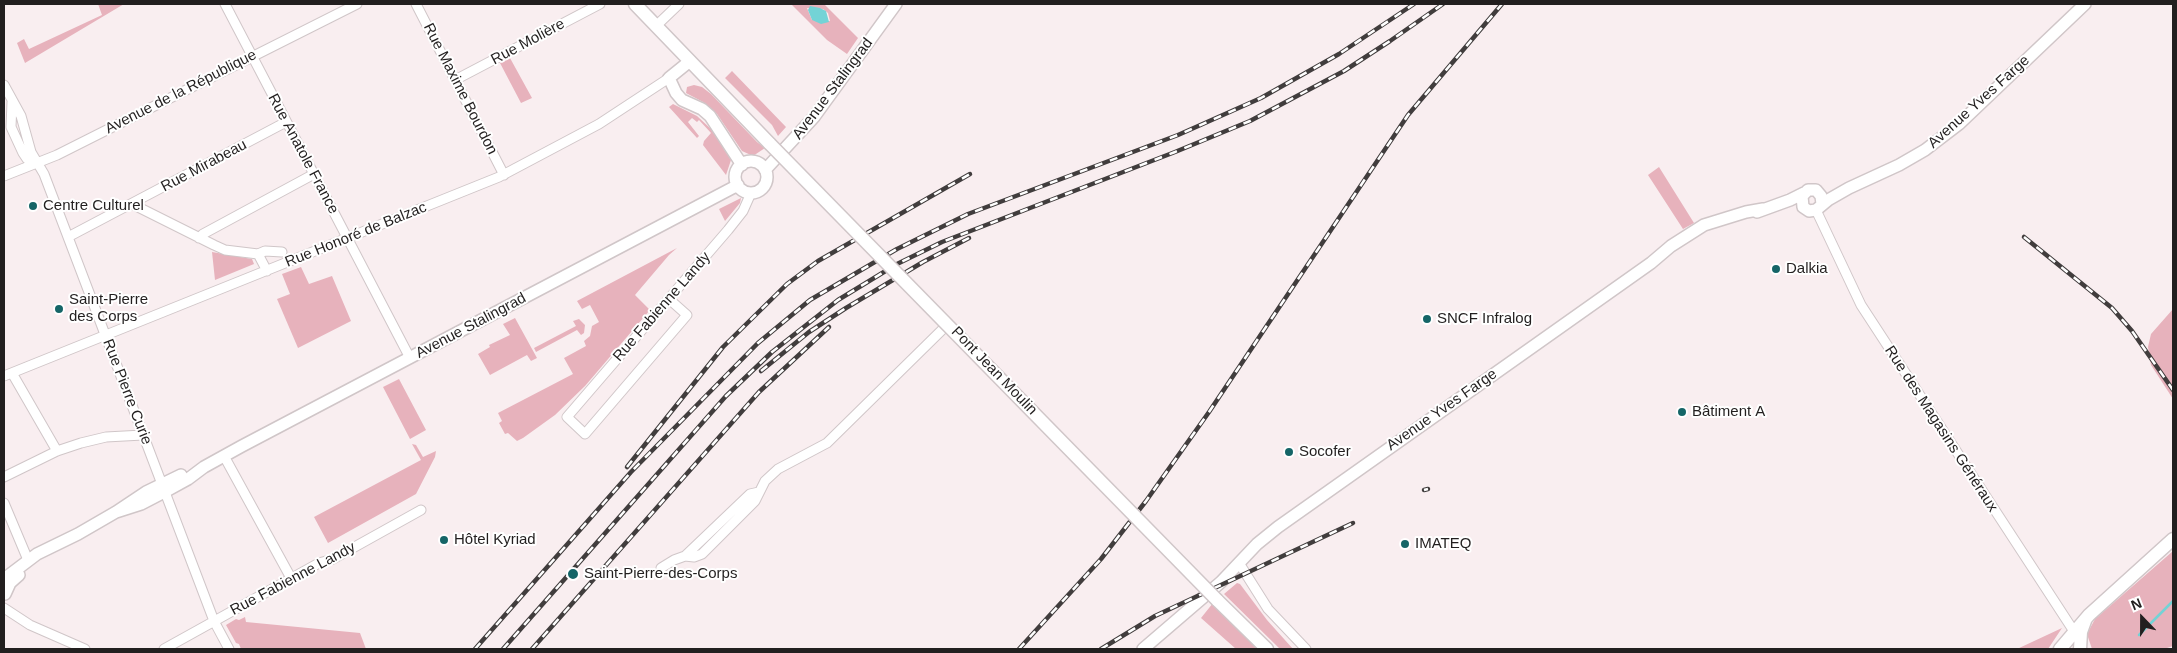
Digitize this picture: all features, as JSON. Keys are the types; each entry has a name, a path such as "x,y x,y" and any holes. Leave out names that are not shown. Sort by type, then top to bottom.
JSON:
{"main road":[{"name":"Pont Jean Moulin","path":"635,4 770,144 1267,649"},
{"path":"2060,649 2080,643 2085,620 2173,539"}],"street":[{"name":"Rue Anatole France","path":"225,4 410,358"},
{"name":"Avenue de la République","path":"4,176 38,163 357,4"},
{"name":"Rue Maxime Bourdon","path":"416,4 504,175"},
{"name":"Rue Molière","path":"455,80 600,4"},
{"path":"656,25 679,4"},
{"name":"Avenue Stalingrad","path":"765,170 814,117 896,4"},
{"name":"Avenue Yves Farge","path":"1816,190 1830,190 1860,182 1899,166 1935,144 2085,4"},
{"name":"Rue Honoré de Balzac","path":"6,374 349,239 504,175 599,124 669,78 690,61"},
{"path":"669,78 680,98 702,109 714,120 742,165"},
{"name":"Rue Pierre Curie","path":"4,85 20,116 32,152 68,237 214,621 229,649"},
{"name":"Rue Pierre Curie","path":"12,101 11,124 24,156 38,163"},
{"name":"Rue Mirabeau","path":"68,237 286,122"},
{"path":"4,129 26,135"},
{"path":"747,162 758,163 765,170 767,179 763,187 751,193 741,189 738,185 737,172 747,162"},
{"path":"199,238 203,234 314,174"},
{"name":"Avenue Yves Farge","path":"1819,207 1860,182"},
{"name":"Avenue Stalingrad","path":"4,579 28,560 116,512 141,504 164,488 188,479 224,456 738,185"},
{"path":"1816,190 1821,196 1819,207 1809,211 1804,207 1801,200 1804,192 1816,190"},
{"name":"Avenue Yves Farge","path":"1781,204 1804,192"},
{"name":"Rue Fabienne Landy","path":"669,299 687,315 585,434 567,417 743,211 751,193"},
{"name":"Avenue Yves Farge","path":"1143,649 1201,600 1257,544 1278,527 1651,263 1660,253 1698,228 1731,216 1781,204 1795,203 1804,207"},
{"path":"132,204 225,250 258,254 266,251 282,252"},
{"name":"Rue des Magasins Généraux","path":"1819,207 1861,305 2080,643"},
{"path":"258,254 267,271"},
{"path":"661,568 685,556 694,557 702,554 755,501 765,481 778,469 826,443 948,324"},
{"path":"6,374 57,451"},
{"path":"4,477 57,451 94,439 143,435"},
{"path":"224,456 291,578"},
{"path":"4,503 28,560"},
{"name":"Rue Fabienne Landy","path":"164,649 291,578 319,563 332,559 421,510"},
{"name":"Avenue Stalingrad","path":"4,595 14,579 78,534"},
{"path":"1239,563 1268,609 1306,649"},
{"path":"4,608 30,625 85,649"}],"shaded area":[{"path":"98,4 124,4 25,63 17,43 24,39 29,49 102,15"},
{"path":"791,4 824,4 858,38 847,54 827,40","holes":["807,8 823,9 828,13 830,21 812,20"]},
{"path":"510,58 532,98 521,103 500,63"},
{"path":"732,71 786,127 778,136 772,125 725,78"},
{"path":"694,85 702,87 711,94 765,148 753,156 742,151 717,114 703,102 686,93 687,87"},
{"path":"673,104 697,116 711,129 731,160 726,175 703,145 711,133 699,120 697,122 692,118 688,122 699,136 697,138 669,107"},
{"path":"1659,167 1694,223 1683,229 1648,175"},
{"path":"741,198 740,203 725,221 719,209"},
{"path":"677,248 635,295 650,310 585,386 555,415 523,438 517,441 508,433 505,434 499,423 502,421 498,413 573,374 564,358 586,346 584,341 590,336 592,326 599,322 590,305 582,309 577,301"},
{"path":"212,252 252,259 254,264 215,280"},
{"path":"301,267 309,284 332,276 351,321 298,348 277,299 290,294 282,274"},
{"path":"2173,309 2173,399 2151,365 2148,347 2151,334"},
{"path":"515,318 537,358 531,361 527,355 490,375 478,354 490,347 489,345 510,335 503,324"},
{"path":"579,319 585,325 584,333 581,335 577,330 536,352 534,348 576,326 573,321"},
{"path":"399,379 426,430 410,439 383,387"},
{"path":"412,444 416,445 423,457 436,451 435,457 416,494 328,543 314,517 421,460"},
{"path":"2173,551 2173,646 2164,649 2092,649 2087,634 2095,619"},
{"path":"1237,583 1240,584 1267,620 1293,649 1280,649 1224,594"},
{"path":"1213,603 1259,649 1236,649 1201,618"},
{"path":"245,617 246,622 360,633 366,649 241,649 226,625 236,619 239,620"},
{"path":"2062,628 2048,649 2017,649"}],"water":[{"path":"810,6 826,11 829,22 821,24 812,20 808,10"}],"waterway":[{"path":"2139,635 2173,601"}],"railway":[{"path":"475,649 631,472 758,343 810,300 897,249 968,214 1178,135 1261,98 1339,54 1414,4"},
{"path":"503,649 726,396 772,352 838,300 897,264 942,242 1250,121 1344,71 1443,4"},
{"path":"1019,649 1101,559 1146,501 1209,412 1408,115 1502,4"},
{"path":"627,467 723,347 787,284 818,261 970,174"},
{"path":"2024,237 2112,308 2132,331 2173,390"},
{"path":"761,371 809,332 846,308 923,262 969,238"},
{"path":"532,649 759,392 829,327"},
{"path":"1424,490 1428,489"},
{"path":"1101,649 1155,616 1353,523"}],"place":[{"name":"Centre Culturel","path":"33,206"},
{"name":"Dalkia","path":"1776,269"},
{"name":"Saint-Pierre des Corps","path":"59,309"},
{"name":"SNCF Infralog","path":"1427,319"},
{"name":"Bâtiment A","path":"1682,412"},
{"name":"Socofer","path":"1289,452"},
{"name":"Hôtel Kyriad","path":"444,540"},
{"name":"IMATEQ","path":"1405,544"},
{"name":"Saint-Pierre-des-Corps","path":"573,574"}]}
